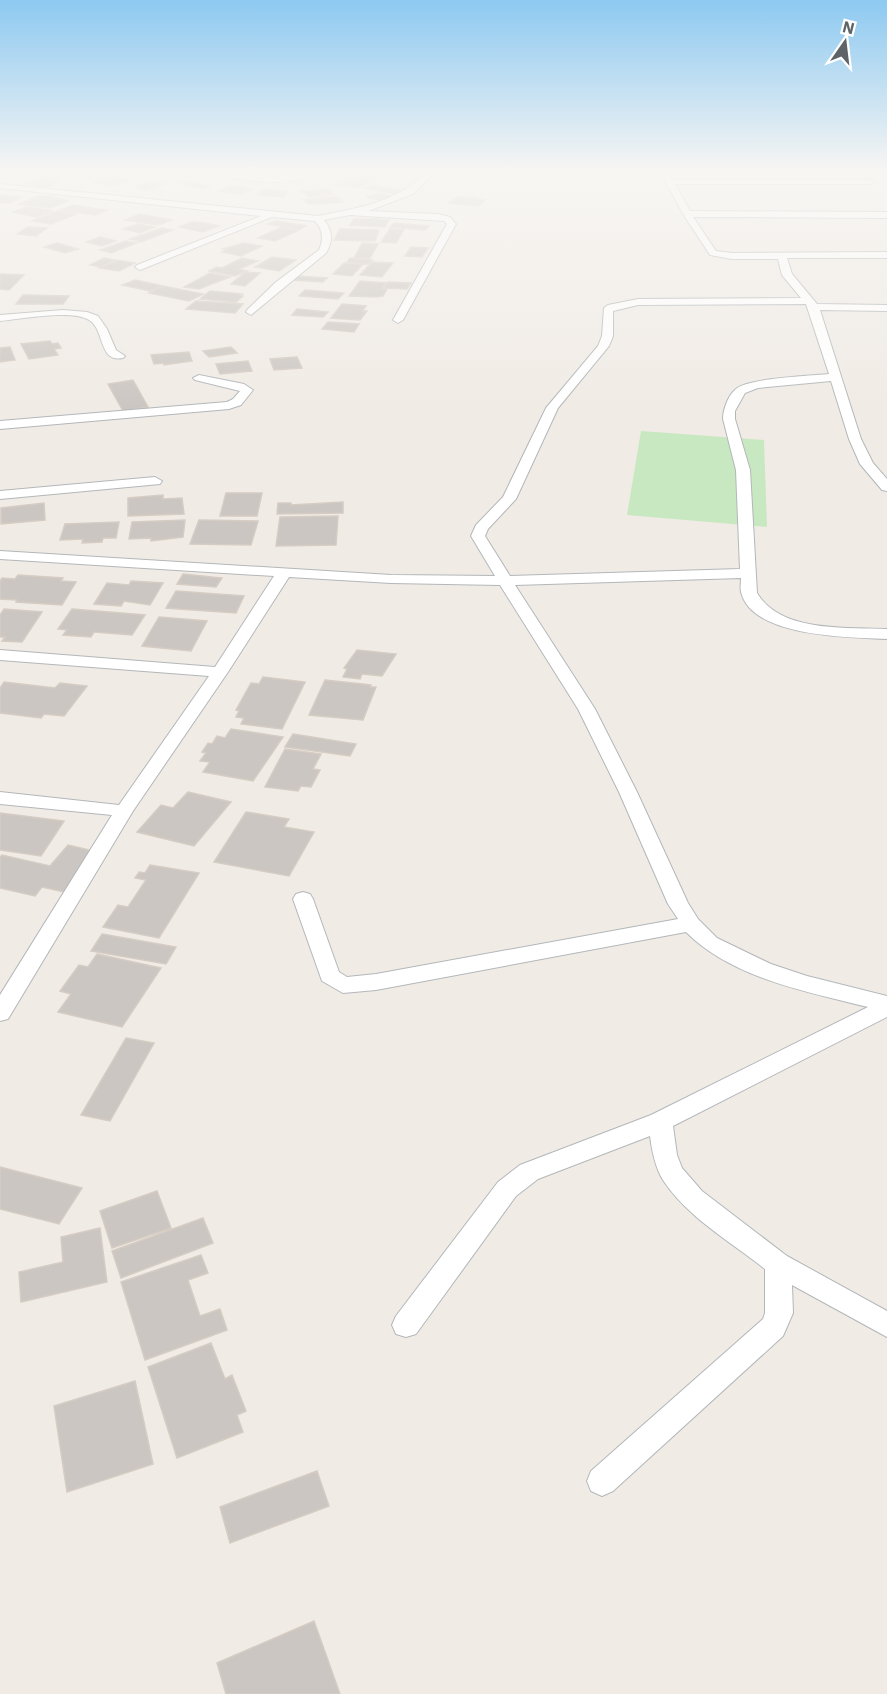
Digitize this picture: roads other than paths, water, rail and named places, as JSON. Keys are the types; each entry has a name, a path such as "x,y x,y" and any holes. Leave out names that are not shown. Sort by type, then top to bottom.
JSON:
{"street":[{"path":"140,267 183,250"},
{"path":"251,312 280,284 323,250"},
{"path":"398,320 437,250"},
{"path":"710,250 713,254 732,256 887,255"},
{"path":"782,256 787,275 810,304 837,377 855,439 867,464 887,487"},
{"path":"887,308 810,304 638,302 616,305 608,310 607,341 577,381 552,408 509,500 481,528 478,536 503,581 570,681 604,740 678,904 691,924 710,943 763,969 803,983 887,1006"},
{"path":"0,318 56,313 91,315 96,319 111,352 119,356"},
{"path":"837,377 756,385 741,391 729,411 729,419 743,470 749,593 759,607 772,616 804,627 887,634"},
{"path":"0,425 229,405 237,402 247,390 240,386 199,378"},
{"path":"0,495 155,481"},
{"path":"0,555 147,562 391,579 503,581 748,573"},
{"path":"0,1012 124,811 220,672 284,573"},
{"path":"0,655 220,672"},
{"path":"0,798 124,811"},
{"path":"303,899 330,976 343,986 376,982 691,924"},
{"path":"406,1324 507,1189 529,1172 660,1122 887,1006"},
{"path":"660,1122 665,1155 672,1173 693,1198 777,1264 887,1325"},
{"path":"602,1481 773,1327 779,1313 777,1264"}]}
